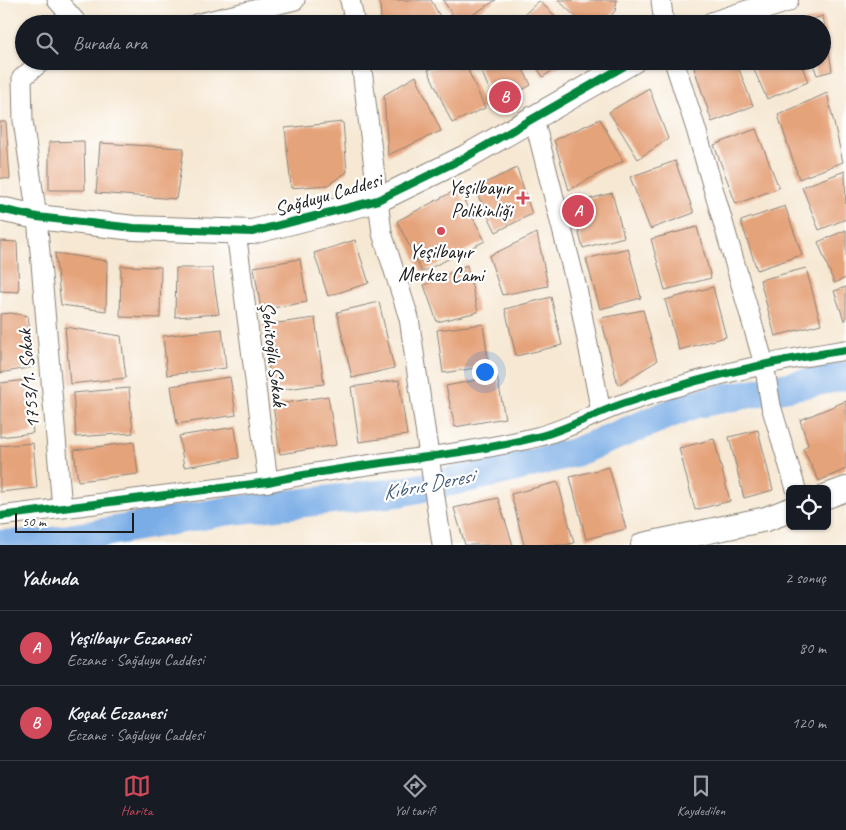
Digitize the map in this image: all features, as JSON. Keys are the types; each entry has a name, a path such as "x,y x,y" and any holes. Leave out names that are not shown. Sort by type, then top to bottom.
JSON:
{"street":[{"path":"56,0 70,15"},
{"path":"233,15 295,0"},
{"path":"350,0 353,15"},
{"path":"661,0 663,15"},
{"path":"740,15 786,0"},
{"name":"1753/1. Sokak","path":"31,70 22,78 23,120 37,217 62,508"},
{"path":"362,70 382,233 408,318 442,545"},
{"name":"Sağduyu Caddesi","path":"0,209 37,217 134,228 252,232 378,200 466,157 534,120 618,70"},
{"path":"677,70 765,365 771,406 795,485"},
{"path":"534,120 577,288 601,412"},
{"name":"Şehitoğlu Sokak","path":"236,231 268,482"},
{"path":"0,516 268,482 300,475 430,457 538,436 622,403 765,365 846,350"},
{"path":"831,495 846,489"},
{"path":"643,545 766,519 786,512"}],"building":[{"path":"380,0 431,0 439,15 381,15"},
{"path":"443,0 496,0 472,15 452,15"},
{"path":"558,0 617,0 615,11 612,15 574,15"},
{"path":"539,1 554,15 524,15"},
{"path":"831,65 832,71 817,75 815,70 831,70"},
{"path":"428,70 468,70 485,108 452,123"},
{"path":"481,70 524,70 531,85 496,105"},
{"path":"539,70 553,70 543,77"},
{"path":"695,70 739,70 753,106 712,122"},
{"path":"754,70 803,70 808,82 767,99"},
{"path":"416,76 441,131 388,155 384,95"},
{"path":"649,88 668,139 638,159 609,112"},
{"path":"827,93 843,162 799,179 778,115"},
{"path":"600,119 623,161 569,190 554,140"},
{"path":"0,122 6,122 10,179 0,178"},
{"path":"343,122 347,172 328,185 291,188 285,128"},
{"path":"756,129 779,188 736,204 714,145"},
{"path":"84,141 85,190 49,190 49,142"},
{"path":"100,143 184,148 176,199 96,193"},
{"path":"675,161 694,213 650,229 630,177"},
{"path":"517,168 532,214 496,232 474,188"},
{"path":"845,171 846,219 819,230 802,187"},
{"name":"Yeşilbayır Merkez Cami","path":"458,189 485,241 422,272 397,221"},
{"path":"612,193 624,237 583,248 571,204"},
{"path":"785,206 802,255 757,270 741,221"},
{"path":"697,227 711,278 665,290 651,239"},
{"path":"846,230 846,278 834,283 818,242"},
{"path":"537,233 548,286 502,295 489,256"},
{"path":"355,240 369,283 328,296 314,253"},
{"path":"0,241 17,242 19,292 0,291"},
{"path":"628,248 641,298 600,309 586,259"},
{"path":"55,253 107,261 106,311 61,305"},
{"path":"300,259 307,302 261,310 254,267"},
{"path":"467,265 478,312 437,322 424,285"},
{"path":"121,266 161,267 160,318 120,317"},
{"path":"176,268 212,268 219,314 175,317"},
{"path":"806,268 821,324 775,336 760,280"},
{"path":"713,287 726,337 679,350 665,300"},
{"path":"846,287 846,320 844,320 834,291"},
{"path":"551,297 562,345 516,356 505,309"},
{"path":"379,302 394,368 352,378 337,312"},
{"path":"643,310 657,361 618,385 601,318"},
{"path":"11,313 28,316 34,367 0,373 0,314"},
{"path":"315,318 324,384 272,391 263,325"},
{"path":"483,324 489,366 443,373 437,330"},
{"path":"65,327 121,336 126,378 70,384"},
{"path":"222,329 226,368 167,375 163,336"},
{"path":"497,376 505,418 455,427 446,386"},
{"path":"230,377 236,415 177,424 171,386"},
{"path":"27,380 33,433 0,437 0,383"},
{"path":"399,380 407,435 359,442 351,387"},
{"path":"129,388 133,433 76,437 73,393"},
{"path":"328,396 336,445 280,454 273,405"},
{"path":"846,401 846,469 819,481 803,449 808,445 800,420"},
{"path":"235,427 239,458 184,467 179,436"},
{"path":"758,430 773,490 744,498 729,437"},
{"path":"714,439 730,501 695,510 679,448"},
{"path":"134,442 138,474 78,481 74,450"},
{"path":"33,443 37,488 0,492 0,446"},
{"path":"609,467 626,529 586,539 570,477"},
{"path":"558,482 574,543 565,545 524,545 511,494"},
{"path":"498,498 513,545 465,545 454,508"}],"waterway":[{"name":"Kıbrıs Deresi","path":"0,544 38,544 227,511 401,492 510,469 576,452 694,404 846,376"}],"cycle path":[{"path":"0,209 37,217 134,228 252,232 378,200 466,157 617,70"},
{"path":"0,516 268,482 301,475 436,456 504,444 548,434 622,404 705,379 761,365 846,350"}],"place":[{"name":"Koçak Eczanesi","path":"505,97"},
{"name":"Yeşilbayır Polikinliği","path":"523,198"},
{"name":"Yeşilbayır Eczanesi","path":"578,211"},
{"name":"Yeşilbayır Merkez Cami","path":"441,231"}]}
